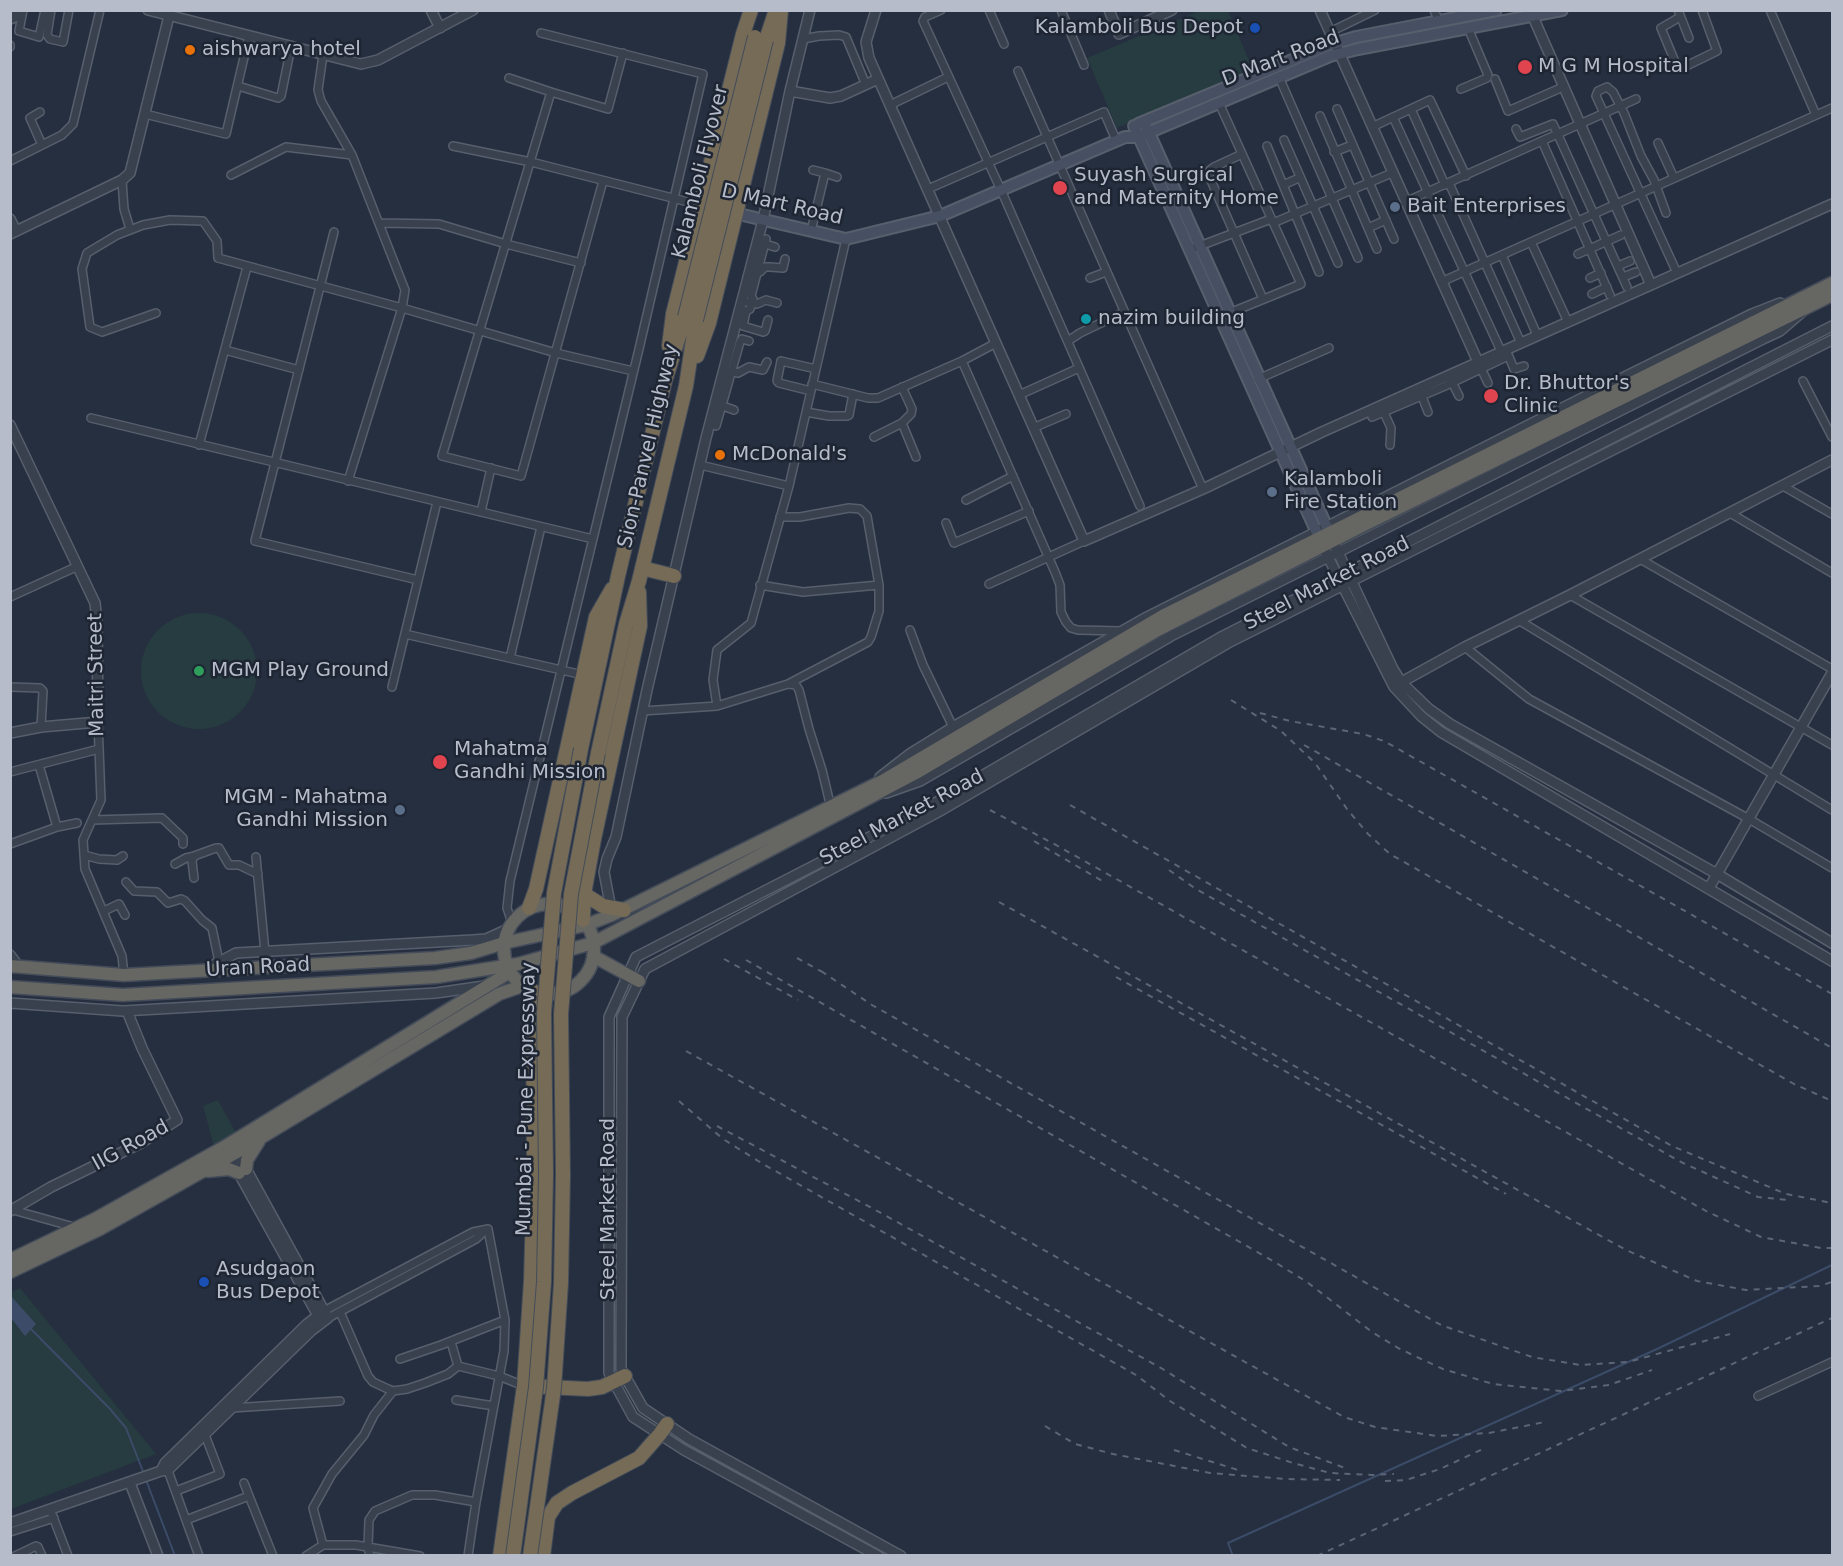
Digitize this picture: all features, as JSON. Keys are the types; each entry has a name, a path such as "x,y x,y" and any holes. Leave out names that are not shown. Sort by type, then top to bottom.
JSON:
{"highway":[{"path":"665,381 673,314 742,34 751,10"},
{"path":"758,10 760,39"},
{"path":"760,39 776,10"},
{"path":"686,386 709,323 778,43 781,10"},
{"name":"Kalamboli Flyover","path":"691,318 760,39"},
{"path":"10,1272 230,1149 487,985 508,969 593,950 865,795 916,773 1154,632 1326,540 1807,302 1833,283"},
{"path":"1807,302 1833,295"},
{"name":"Sion-Panvel Highway","path":"618,576 665,381 691,318"},
{"name":"Sion-Panvel Highway","path":"640,575 686,386 691,318"},
{"path":"10,1260 78,1233 201,1172 230,1149 264,1136 491,999 527,989 555,994 571,988 587,972 593,950 585,922 584,894 640,626 640,575 674,576"},
{"name":"Mumbai - Pune Expressway","path":"530,1556 554,1388 561,1283 563,1175 561,1014 571,894 598,753 626,624 640,575"},
{"path":"530,908 536,890 596,617 618,576"},
{"name":"Mumbai - Pune Expressway","path":"513,1556 537,1387 544,1282 546,1174 544,1013 554,892 581,749 618,576"},
{"name":"Uran Road","path":"15,967 124,975 435,958 471,953 585,922 618,909 831,808 865,795"},
{"path":"584,894 595,902 618,909"},
{"path":"500,1556 524,1386 531,1281 534,1174 527,989 508,969 504,943 510,926 530,908 546,904 558,905 569,909 585,922"},
{"path":"593,950 633,978"},
{"name":"Uran Road","path":"10,987 123,994 436,977 508,969"},
{"path":"201,1172 229,1169 243,1171 247,1160 264,1136"},
{"path":"524,1386 588,1389 620,1379"},
{"path":"543,1556 548,1518 557,1503 630,1464 647,1450 663,1429"}],"main road":[{"name":"D Mart Road","path":"700,205 846,239 940,216 1259,79 1337,48 1496,10"},
{"name":"D Mart Road","path":"1141,129 1220,103 1259,79 1279,77 1337,48 1468,28 1531,13 1562,10"},
{"path":"1141,129 1326,540"}],"street":[{"path":"10,20 15,18 16,10"},
{"path":"23,10 19,31 39,37 45,10"},
{"path":"51,10 47,34 50,39 63,42 69,10"},
{"path":"10,161 66,132 76,118 100,10"},
{"path":"148,10 170,13 353,63 370,63 473,10"},
{"path":"431,10 440,28"},
{"path":"768,320 765,332 745,328 743,323 790,91 810,10"},
{"path":"876,10 866,42 869,58 1084,541"},
{"path":"941,10 926,17 923,21 1001,190 1140,506"},
{"path":"989,10 1004,44"},
{"path":"1061,10 1084,64"},
{"path":"1109,10 1119,34 1172,10"},
{"path":"1320,10 1488,383"},
{"path":"1330,32 1363,13 1375,10"},
{"path":"1434,10 1439,22"},
{"path":"1689,38 1679,14 1661,28 1678,69 1717,51 1701,10"},
{"path":"1770,10 1816,115"},
{"path":"10,219 14,232 122,180 132,169 170,13"},
{"path":"1531,13 1651,285"},
{"path":"1461,89 1487,78 1488,75 1468,28"},
{"path":"201,971 236,953 486,939 510,926 507,908 510,881 703,74 541,33"},
{"path":"803,39 839,35 846,37 866,85"},
{"path":"145,114 226,134 249,36"},
{"path":"238,86 275,98 281,96 291,47"},
{"path":"509,78 608,109 622,53"},
{"path":"323,56 318,90 321,101 352,155 405,290 402,308 348,481"},
{"path":"1018,71 1203,489"},
{"path":"890,105 948,77"},
{"path":"1279,77 1358,258"},
{"path":"790,91 830,98 841,96 878,79"},
{"path":"1496,79 1508,111 1563,87"},
{"path":"1666,213 1620,106 1609,88 1598,91 1596,96 1677,273"},
{"path":"551,92 442,456 521,476 603,181"},
{"path":"1405,202 1636,99"},
{"path":"1372,127 1430,100 1466,176"},
{"path":"1220,103 1301,284 1225,316"},
{"path":"1337,109 1394,239"},
{"path":"1412,109 1521,343"},
{"path":"1441,282 1832,109"},
{"path":"40,112 30,118 42,145"},
{"path":"928,189 1104,112 1120,138"},
{"path":"1320,116 1377,249"},
{"path":"1393,117 1464,272 1505,352 1514,369 1524,366"},
{"path":"1516,129 1520,137 1553,124 1627,287"},
{"path":"1284,140 1338,263"},
{"path":"1542,141 1610,295"},
{"path":"1659,143 1674,178"},
{"path":"1334,152 1352,145"},
{"path":"453,146 531,162 700,205"},
{"path":"1267,146 1319,272"},
{"path":"231,175 286,147 352,155"},
{"path":"1242,154 1214,167 1210,170 1209,176 1263,299"},
{"path":"813,170 837,177"},
{"path":"811,231 825,173"},
{"path":"1194,248 1294,213 1392,173"},
{"path":"1283,185 1299,178"},
{"path":"122,180 124,209 130,229"},
{"path":"989,584 1285,450 1451,379 1537,335 1833,204"},
{"path":"156,313 102,332 90,327 82,269 87,253 130,229 170,220 203,221 218,241 218,258 478,331 633,371"},
{"path":"1368,228 1386,220"},
{"path":"379,223 439,224 506,244 581,262"},
{"path":"334,232 255,541 418,580"},
{"path":"1578,254 1621,235"},
{"path":"717,706 714,680 717,650 751,623 789,486 846,239"},
{"path":"754,270 765,241 775,247"},
{"path":"1531,242 1568,322"},
{"path":"1502,255 1537,335"},
{"path":"754,270 760,272 765,267 783,268 785,259"},
{"path":"1617,266 1630,261"},
{"path":"199,445 247,267"},
{"path":"1090,279 1106,272"},
{"path":"1623,277 1636,272"},
{"path":"1590,278 1601,273"},
{"path":"1592,294 1607,287"},
{"path":"747,301 758,304 763,300 777,303"},
{"path":"618,909 604,872 616,837 642,711 700,465 747,301"},
{"path":"865,795 911,753 1121,631 1326,540 1710,335 1762,310 1807,302"},
{"path":"1068,341 1124,312"},
{"name":"Steel Market Road","path":"1451,526 1537,477 1833,326"},
{"path":"728,370 742,339 750,341"},
{"name":"Steel Market Road","path":"633,978 636,957 932,805 1223,636 1340,582 1451,526 1541,486 1833,340"},
{"path":"816,369 781,361 778,384 878,398 962,361 996,343"},
{"path":"1254,381 1329,348"},
{"path":"225,350 299,370"},
{"path":"1785,350 1791,361"},
{"path":"962,361 1049,557 1060,585 1061,612 1071,628 1096,632 1121,631"},
{"path":"728,370 738,373 749,367 763,370 767,362"},
{"path":"1018,395 1079,368"},
{"path":"1451,379 1459,396"},
{"path":"1803,381 1833,437"},
{"path":"874,437 902,423 912,414 902,387"},
{"path":"1420,392 1428,411"},
{"path":"806,412 849,415 853,394"},
{"path":"719,405 734,410"},
{"path":"716,426 719,405"},
{"path":"1372,417 1382,409"},
{"path":"1382,409 1391,428 1390,445"},
{"path":"1033,428 1066,414"},
{"path":"91,418 593,539"},
{"path":"902,423 916,457"},
{"name":"Maitri Street","path":"10,425 92,595 97,613 100,801 92,820"},
{"path":"1572,459 1576,468"},
{"path":"1397,684 1465,647 1570,596 1833,460"},
{"path":"700,465 789,486"},
{"path":"481,512 491,468"},
{"path":"966,500 1013,476"},
{"path":"1537,477 1541,486"},
{"path":"1783,486 1833,514"},
{"path":"392,687 437,502"},
{"path":"642,711 717,706 788,684 868,642 879,611 879,585 867,516 860,509 849,508 800,517 780,517"},
{"path":"946,523 954,543 1029,511"},
{"path":"1730,513 1833,573"},
{"path":"510,658 541,527"},
{"path":"1326,540 1350,577 1397,684 1450,724 1717,874 1833,943"},
{"path":"1326,540 1340,582 1407,702 1441,732 1833,961"},
{"path":"1640,559 1833,671 1708,888"},
{"path":"10,597 78,566"},
{"name":"Steel Market Road","path":"878,1556 684,1450 643,1408 620,1379 609,1373 609,1017 633,978 645,969 938,812 1228,643 1340,582"},
{"path":"760,585 803,592 879,585"},
{"path":"1570,596 1833,745"},
{"path":"1520,621 1833,810"},
{"path":"910,630 953,727"},
{"path":"405,634 583,675"},
{"path":"1465,647 1529,699 1749,819 1833,868"},
{"path":"788,684 796,685 799,690 831,808"},
{"path":"10,687 39,688 43,691 41,727"},
{"path":"10,733 41,727 98,722"},
{"path":"10,772 99,749"},
{"path":"39,765 57,827"},
{"path":"124,975 122,956 85,869 83,840 92,820 162,818 183,838 183,844"},
{"path":"10,844 57,827 77,823"},
{"path":"175,864 186,858 219,848 229,865 239,865 258,874"},
{"path":"84,855 117,860 123,856"},
{"path":"194,878 192,861 195,856"},
{"path":"256,857 265,952"},
{"path":"126,882 134,891 157,892 168,903 181,899 185,901 212,928 219,962"},
{"path":"104,911 119,904 125,915"},
{"path":"10,955 15,967"},
{"path":"10,1004 127,1011 436,993 487,985"},
{"name":"IIG Road","path":"12,1210 51,1186 141,1143 177,1120 127,1011"},
{"path":"230,1149 323,1317"},
{"path":"12,1210 78,1233"},
{"path":"162,1469 307,1324 473,1232 488,1228"},
{"path":"10,1532 162,1469 206,1435 323,1317 340,1312 476,1239 488,1228"},
{"path":"468,1556 504,1351 506,1320 488,1228"},
{"path":"340,1312 368,1376 373,1382 393,1391 407,1389 439,1378 458,1366 499,1376 524,1386"},
{"path":"400,1359 506,1320"},
{"path":"451,1342 458,1366"},
{"path":"1758,1396 1833,1362"},
{"path":"322,1545 313,1508 332,1474 364,1435 374,1415 393,1391"},
{"path":"456,1400 494,1406"},
{"path":"221,1409 340,1401"},
{"name":"Steel Market Road","path":"663,1429 689,1439 901,1556"},
{"path":"176,1491 220,1474 206,1435"},
{"path":"162,1469 176,1491 200,1556"},
{"path":"130,1483 158,1556"},
{"path":"244,1483 273,1556"},
{"path":"369,1551 371,1515 404,1497 428,1495 476,1502"},
{"path":"186,1520 249,1496"},
{"path":"10,1523 52,1514"},
{"path":"52,1514 68,1556"},
{"path":"306,1556 322,1545 356,1545 369,1551 420,1556"},
{"path":"15,1556 36,1546 42,1556"}],"green space":[{"path":"1199,11 1228,11 1253,70 1117,128 1087,58"},
{"name":"MGM Play Ground","path":"199,613 221,617 240,630 253,649 257,671 253,693 240,712 221,725 199,729 177,725 158,712 145,693 141,671 145,649 158,630 177,617"},
{"path":"218,1100 236,1133 214,1146 203,1106"},
{"path":"20,1288 156,1454 11,1509 10,1293"}],"water":[{"path":"10,1295 36,1324 25,1336 11,1318"}],"waterway":[{"path":"1233,1556 1228,1543 1657,1349 1832,1265"},
{"path":"29,1327 126,1428 144,1474"},
{"path":"146,1480 175,1556"}],"railway":[{"path":"1231,700 1281,731 1315,763 1347,809 1368,834 1390,854 1794,1084 1832,1101"},
{"path":"1260,713 1290,721 1363,734 1384,741 1832,994"},
{"path":"1304,745 1832,1048"},
{"path":"1070,805 1672,1146 1786,1194 1832,1203"},
{"path":"990,810 1706,1211 1761,1237 1832,1248"},
{"path":"1034,841 1104,882"},
{"path":"1169,870 1196,889 1681,1162 1758,1197 1788,1200"},
{"path":"999,902 1626,1250 1697,1281 1746,1290 1819,1286 1832,1282"},
{"path":"797,958 826,974"},
{"path":"724,959 798,1000"},
{"path":"746,960 1273,1261 1307,1282 1372,1332 1398,1348 1443,1369 1493,1384 1561,1391 1609,1385 1652,1370"},
{"path":"821,971 872,1005 1441,1325 1532,1357 1580,1365 1628,1362 1730,1334"},
{"path":"1116,977 1506,1194"},
{"path":"686,1051 1344,1417 1375,1427 1437,1436 1489,1433 1545,1422"},
{"path":"679,1101 723,1139 763,1164 1136,1375 1170,1401 1247,1448 1330,1473 1394,1474"},
{"path":"717,1126 870,1207 1161,1368 1289,1447 1345,1468"},
{"path":"1317,1556 1832,1318"},
{"path":"1045,1426 1075,1444 1210,1473 1286,1479 1340,1480"},
{"path":"1385,1481 1406,1480 1440,1469 1485,1448"},
{"path":"1174,1450 1238,1470"}],"place":[{"name":"Kalamboli Bus Depot","path":"1255,28"},
{"name":"aishwarya hotel","path":"190,50"},
{"name":"M G M Hospital","path":"1525,67"},
{"name":"Suyash Surgical and Maternity Home","path":"1060,188"},
{"name":"Bait Enterprises","path":"1395,207"},
{"name":"nazim building","path":"1086,319"},
{"name":"Dr. Bhuttor's Clinic","path":"1491,396"},
{"name":"McDonald's","path":"720,455"},
{"name":"Kalamboli Fire Station","path":"1272,492"},
{"name":"MGM Play Ground","path":"199,671"},
{"name":"Mahatma Gandhi Mission","path":"440,762"},
{"name":"MGM - Mahatma Gandhi Mission","path":"400,810"},
{"name":"Asudgaon Bus Depot","path":"204,1282"}]}
